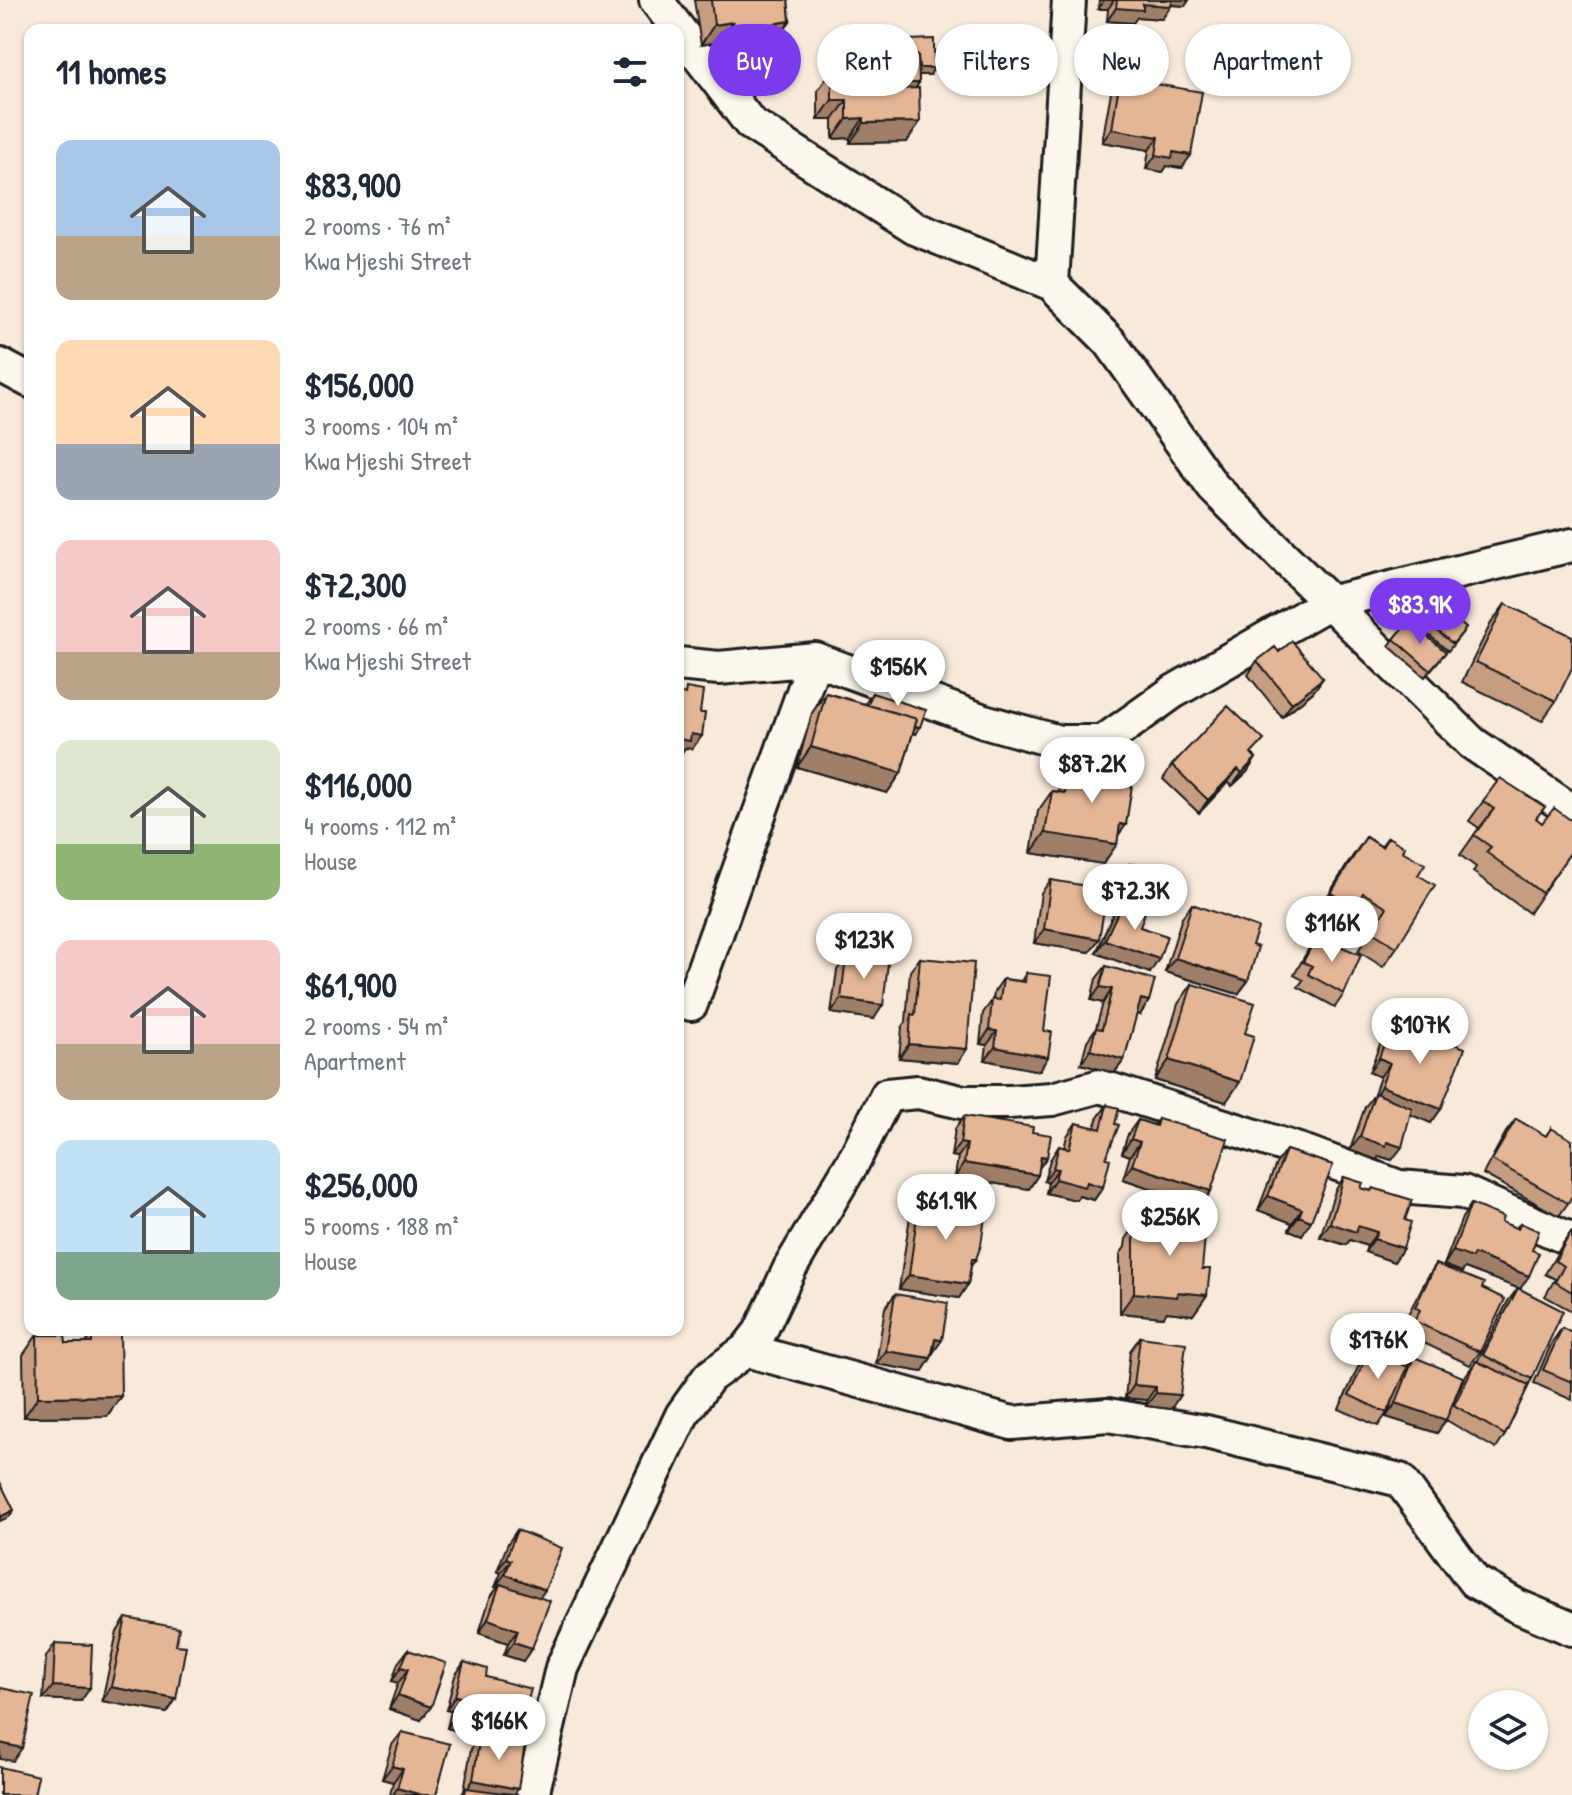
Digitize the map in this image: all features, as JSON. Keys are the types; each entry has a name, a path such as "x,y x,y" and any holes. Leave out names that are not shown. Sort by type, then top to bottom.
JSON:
{"street":[{"path":"656,0 674,24"},
{"path":"1052,284 1069,0"},
{"path":"684,37 750,123 914,228 1052,284 1110,342 1213,487 1472,743 1572,811"},
{"path":"0,365 24,378"},
{"path":"684,665 719,668 815,659 984,721 1059,742 1103,742 1173,692 1328,603 1572,545"},
{"path":"691,1004 815,659"},
{"path":"532,1795 562,1668 682,1415 709,1377 746,1350 760,1332 790,1268 853,1162 887,1095 918,1092 961,1102 1009,1102 1052,1099 1100,1086 1308,1153 1399,1187 1463,1192 1572,1240"},
{"path":"746,1350 1012,1423 1108,1415 1206,1432 1400,1480 1474,1581 1517,1606 1572,1629"}],"building":[{"path":"711,0 788,0 790,21 714,24"},
{"path":"1117,0 1172,0 1171,6 1143,4 1143,10 1116,8"},
{"path":"934,39 934,68 919,68 919,40"},
{"path":"1169,86 1185,89 1185,96 1201,96 1191,155 1173,152 1172,158 1156,155 1159,137 1112,129 1117,96 1169,96"},
{"path":"919,88 920,122 864,123 864,118 847,119 847,100 832,100 832,96 919,96"},
{"path":"1427,597 1466,628 1453,644 1415,612"},
{"path":"1505,604 1572,636 1572,668 1556,701 1476,662"},
{"path":"1409,621 1446,652 1430,670 1394,639"},
{"path":"1292,641 1323,678 1292,703 1257,661 1275,647 1279,652"},
{"path":"686,688 703,691 700,713 705,713 702,736 691,734 690,741 684,740"},
{"path":"826,693 917,719 901,773 811,747"},
{"path":"872,693 926,710 920,727 915,726 917,719 868,705"},
{"path":"1228,706 1264,740 1251,754 1256,758 1242,773 1238,769 1208,800 1172,765"},
{"path":"1076,763 1100,767 1099,774 1106,775 1107,767 1134,772 1126,825 1120,824 1117,844 1045,833 1052,791 1065,793 1068,776 1074,777"},
{"path":"1500,778 1545,807 1536,818 1542,823 1554,808 1572,821 1572,850 1542,893 1486,852 1491,847 1474,835 1494,809 1483,801"},
{"path":"1366,837 1382,847 1388,837 1405,847 1402,851 1425,864 1418,875 1435,885 1397,947 1372,932 1387,907 1363,893 1355,908 1331,893"},
{"path":"1130,864 1168,871 1165,885 1127,878"},
{"path":"1051,880 1099,888 1097,897 1106,898 1099,939 1044,929"},
{"path":"1123,901 1146,909 1140,927 1167,936 1159,959 1105,940"},
{"path":"1192,904 1258,928 1252,945 1258,947 1248,981 1175,958"},
{"path":"1317,936 1361,955 1344,994 1308,974 1312,966 1303,962"},
{"path":"846,957 888,963 883,1005 841,999"},
{"path":"920,958 974,963 967,1049 909,1044"},
{"path":"1106,966 1155,980 1149,1001 1141,999 1124,1060 1090,1050 1096,1028 1102,1029 1112,989 1100,987"},
{"path":"1026,973 1051,976 1044,1031 1052,1032 1048,1057 995,1047 997,1031 989,1030 992,999 1000,1000 1003,979 1025,982"},
{"path":"1192,984 1255,1003 1245,1033 1254,1036 1240,1082 1169,1060"},
{"path":"1390,1028 1423,1041 1426,1033 1465,1048 1441,1109 1381,1086 1390,1063 1379,1058"},
{"path":"1375,1093 1412,1108 1402,1147 1387,1142 1386,1146 1360,1137"},
{"path":"1107,1105 1119,1108 1115,1124 1119,1125 1106,1158 1110,1159 1103,1187 1087,1182 1085,1187 1055,1179 1058,1169 1053,1168 1059,1146 1069,1149 1076,1123 1101,1129"},
{"path":"964,1116 1033,1127 1032,1132 1051,1135 1047,1157 1041,1156 1038,1175 964,1163 967,1144 960,1143"},
{"path":"1158,1119 1228,1139 1211,1191 1132,1165 1140,1142 1131,1139 1138,1120 1156,1126"},
{"path":"1516,1119 1546,1136 1551,1128 1572,1140 1572,1196 1568,1203 1492,1160"},
{"path":"1286,1150 1333,1165 1311,1221 1299,1216 1302,1209 1268,1196"},
{"path":"1344,1177 1363,1183 1361,1188 1371,1191 1373,1188 1412,1200 1405,1220 1411,1222 1403,1248 1374,1239 1377,1232 1358,1226 1356,1232 1330,1223"},
{"path":"919,1202 986,1210 981,1245 976,1259 972,1259 968,1284 909,1275"},
{"path":"1471,1204 1503,1217 1501,1222 1518,1229 1520,1223 1539,1231 1532,1250 1539,1253 1529,1276 1474,1254 1472,1258 1453,1251"},
{"path":"1152,1214 1178,1217 1178,1223 1206,1226 1202,1269 1210,1269 1207,1295 1178,1292 1177,1297 1134,1293 1134,1234 1138,1235 1140,1219 1151,1221"},
{"path":"1571,1232 1572,1292 1555,1282 1564,1266 1555,1261"},
{"path":"1436,1264 1484,1283 1482,1288 1505,1299 1480,1352 1414,1321 1420,1310 1415,1307"},
{"path":"1518,1288 1563,1311 1532,1379 1483,1355"},
{"path":"895,1294 948,1303 942,1340 935,1339 931,1358 886,1351"},
{"path":"1562,1328 1572,1333 1572,1382 1543,1370"},
{"path":"37,1336 65,1336 66,1343 92,1343 92,1336 120,1336 121,1396 38,1397"},
{"path":"1140,1337 1186,1343 1180,1395 1156,1393 1156,1387 1134,1385"},
{"path":"1370,1349 1408,1367 1387,1413 1349,1395"},
{"path":"1414,1357 1463,1377 1446,1420 1396,1403"},
{"path":"1476,1361 1529,1385 1505,1435 1454,1405"},
{"path":"0,1482 14,1510 0,1517"},
{"path":"517,1530 562,1548 545,1590 505,1574 511,1560 506,1558"},
{"path":"500,1584 550,1601 532,1648 514,1642 518,1630 488,1619"},
{"path":"126,1618 179,1628 176,1645 186,1646 176,1699 111,1687"},
{"path":"55,1643 92,1645 90,1688 53,1686"},
{"path":"408,1650 446,1663 431,1707 398,1695 408,1669 401,1667"},
{"path":"464,1662 487,1669 486,1677 531,1689 523,1718 517,1716 513,1730 456,1714 460,1697 455,1696"},
{"path":"1,1688 34,1695 22,1748 0,1743"},
{"path":"402,1732 450,1744 436,1795 422,1795 397,1788 403,1769 392,1766"},
{"path":"480,1736 525,1744 518,1789 473,1780"},
{"path":"0,1767 38,1776 34,1795 0,1795"},
{"path":"466,1788 519,1795 465,1795"}]}
